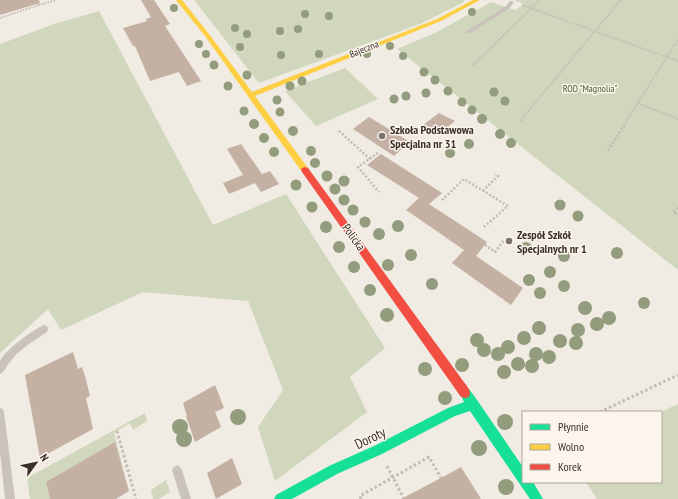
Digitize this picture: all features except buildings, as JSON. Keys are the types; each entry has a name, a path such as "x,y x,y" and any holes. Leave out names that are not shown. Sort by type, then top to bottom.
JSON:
{"street":[{"name":"Policka","path":"179,0 207,35 473,404 522,477"},
{"name":"Bajeczna","path":"251,96 259,91 439,20 477,0"},
{"name":"Doroty","path":"280,499 333,470 378,450 452,412 473,404"},
{"path":"527,483 537,499"}],"lane":[{"path":"468,32 507,8 512,2"},
{"path":"0,370 4,362 27,341 44,329"},
{"path":"0,412 10,499"},
{"path":"177,470 186,499"}],"path":[{"path":"0,18 38,4 56,0"},
{"path":"473,65 540,0"},
{"path":"520,121 621,0"},
{"path":"522,5 678,61"},
{"path":"608,150 678,39"},
{"path":"638,103 678,119"},
{"path":"339,131 370,159"},
{"path":"378,153 358,167 379,192"},
{"path":"483,191 498,176 495,174"},
{"path":"442,200 464,179 508,206 484,227"},
{"path":"678,208 674,212 678,214"},
{"path":"485,245 495,252 504,240"},
{"path":"602,411 678,375"},
{"path":"117,431 136,499"},
{"path":"378,450 404,499"},
{"path":"361,499 360,496 430,457 441,478"}],"green space":[{"path":"194,0 464,0 464,2 420,24 259,83"},
{"name":"ROD \"Magnolia\"","path":"514,0 678,0 678,270 397,49 437,32 491,2 515,10 524,4"},
{"path":"99,11 213,225 286,194 385,348 350,377 367,412 275,481 258,427 283,390 248,301 143,292 61,330 48,309 0,353 0,44 54,24"},
{"path":"345,68 378,99 316,126 285,91"},
{"path":"678,404 678,499 597,499 587,483 662,483 662,412"},
{"path":"145,413 147,421 133,430 130,423 114,433 122,464 114,443 46,482 50,499 30,499 27,478"},
{"path":"166,480 170,492 159,499 153,499 151,490"}],"traffic: fast":[{"path":"465,393 522,477"},
{"path":"280,499 333,470 378,450 452,412 473,404"},
{"path":"527,483 537,499"}],"traffic: slow":[{"path":"179,0 207,35 305,170"},
{"path":"251,95 439,20 477,0"}],"traffic: jam":[{"path":"305,170 465,393"}],"place":[{"name":"Szkoła Podstawowa Specjalna nr 31","path":"382,136"},
{"name":"Zespół Szkół Specjalnych nr 1","path":"509,241"}]}
